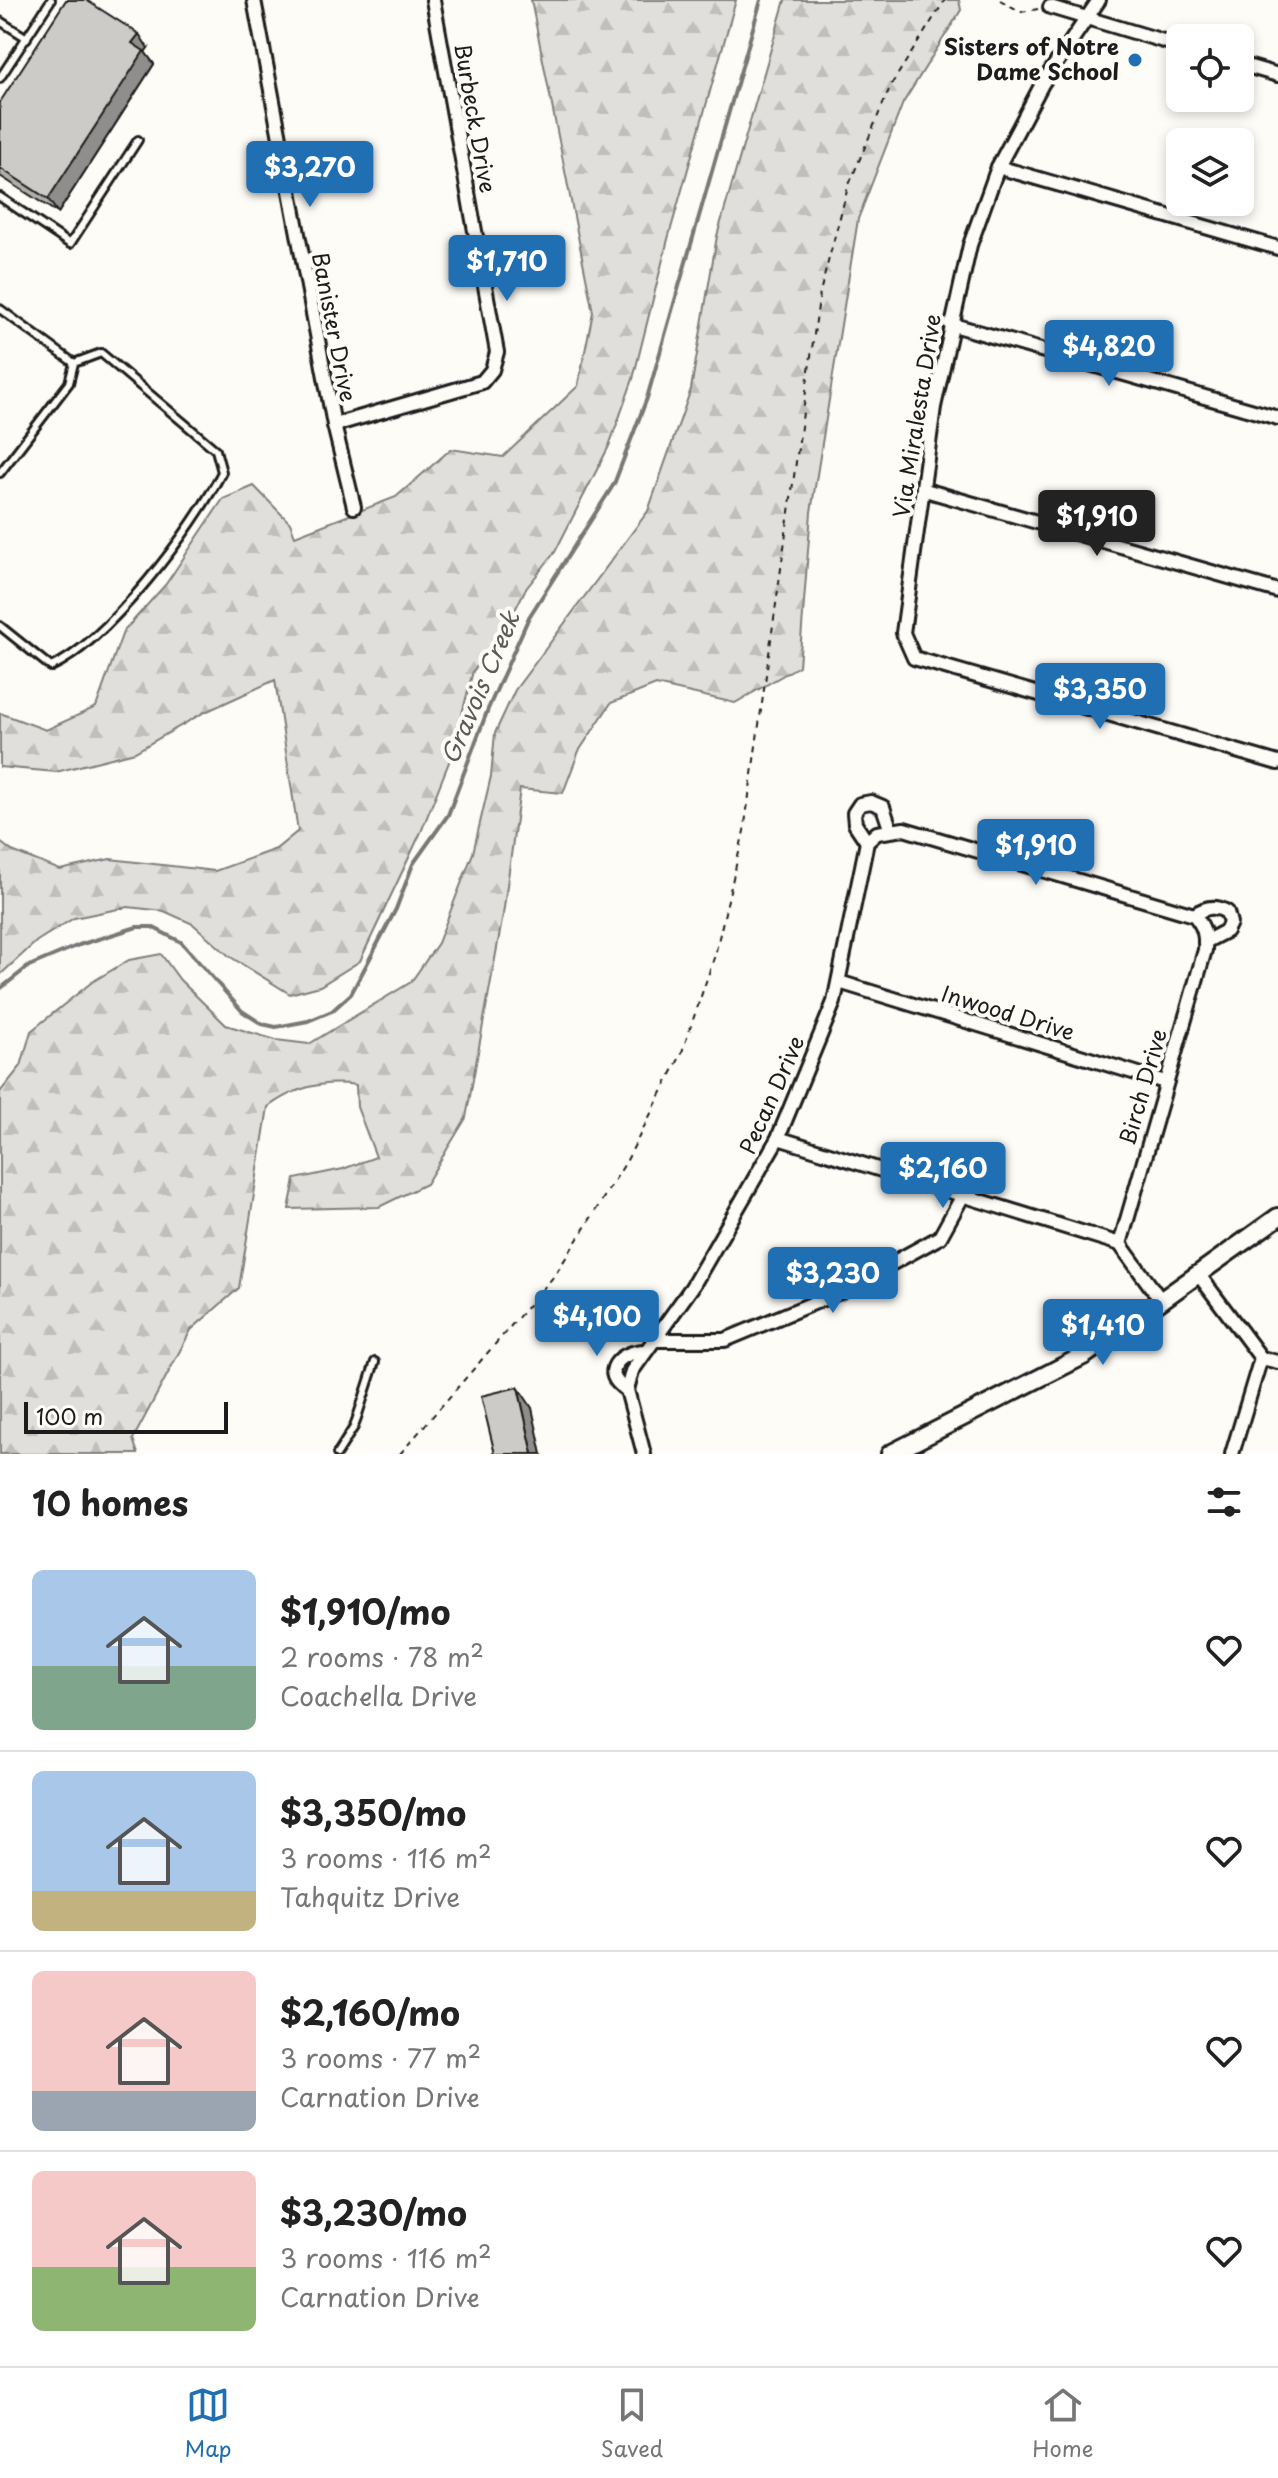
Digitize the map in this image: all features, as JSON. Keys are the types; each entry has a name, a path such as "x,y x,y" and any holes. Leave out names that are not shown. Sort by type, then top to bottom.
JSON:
{"street":[{"name":"Banister Drive","path":"254,0 334,425"},
{"name":"Burbeck Drive","path":"334,425 482,382 492,370 497,352 433,0"},
{"name":"Via Miralesta Drive","path":"1099,0 1042,84 998,167 970,245 934,407 903,633 914,658 1278,763"},
{"path":"1050,7 1166,42"},
{"path":"1254,68 1278,75"},
{"path":"998,167 1278,248"},
{"path":"950,324 1278,418"},
{"path":"334,425 354,507"},
{"path":"925,490 1278,591"},
{"path":"890,828 883,807 871,802 860,804 854,813 855,824 872,837 890,828 1198,919"},
{"name":"Pecan Drive","path":"644,1454 627,1390 632,1371 692,1287 778,1138 839,982 872,837"},
{"name":"Birch Drive","path":"1120,1244 1205,942 1198,919 1203,909 1218,907 1227,912 1230,923 1226,931 1205,942"},
{"name":"Inwood Drive","path":"839,982 1165,1082"},
{"path":"778,1138 1120,1244 1162,1302"},
{"path":"655,1340 725,1340 840,1292 940,1237 962,1197"},
{"path":"890,1454 1052,1373 1162,1302 1278,1217"},
{"path":"1199,1275 1261,1358 1278,1362"},
{"name":"Pecan Drive","path":"627,1390 615,1381 612,1373 614,1363 630,1351 645,1351"},
{"path":"1232,1454 1261,1358"}],"lane":[{"path":"0,78 51,0"},
{"path":"0,21 27,38"},
{"path":"0,197 70,244 138,140"},
{"path":"0,309 74,363"},
{"path":"0,626 51,667 73,657 148,580 204,507 222,472 216,450 101,353 74,363"},
{"path":"0,473 69,383 74,363"},
{"path":"337,1454 354,1427 375,1362"}],"path":[{"path":"400,1454 555,1275 626,1162 681,1055 715,955 744,831 820,292 848,187 891,85 945,0"},
{"path":"1000,0 1021,12 1050,7"}],"green space":[{"path":"531,0 736,0 668,239 633,379 609,446 555,552 525,590 502,636 473,671 451,757 421,832 360,961 320,986 290,994 229,956 193,924 164,911 128,907 74,918 37,941 0,975 0,842 12,851 60,870 110,859 215,871 276,849 298,831 275,680 203,713 135,752 56,772 0,767 0,713 46,730 96,707 123,632 166,584 223,499 254,486 290,523 295,536 396,497 451,449 503,457 578,386 593,312"},
{"path":"785,0 959,0 961,10 903,103 858,219 811,512 799,666 735,703 656,685 611,703 579,751 563,793 520,789 503,915 466,1118 426,1184 379,1207 289,1209 295,1179 343,1169 376,1157 357,1107 356,1085 310,1087 278,1100 268,1107 239,1288 191,1330 133,1439 138,1454 0,1454 0,1092 21,1066 31,1031 92,982 129,960 161,954 180,980 226,1025 276,1040 309,1044 411,982 438,943 473,853 491,776 495,733 515,690 648,511 691,389 717,236"}],"building":[{"path":"66,0 86,0 139,34 132,43 144,51 48,199 0,168 0,102"},
{"path":"518,1387 533,1454 495,1454 481,1396"}],"waterway":[{"name":"Gravois Creek","path":"0,989 29,966 79,945 137,927 152,927 181,942 242,1011 262,1024 276,1027 308,1021 332,1011 351,994 396,909 413,864 448,815 488,709 529,617 614,484 647,398 761,0"}],"place":[{"name":"Sisters of Notre Dame School","path":"1135,60"}]}
